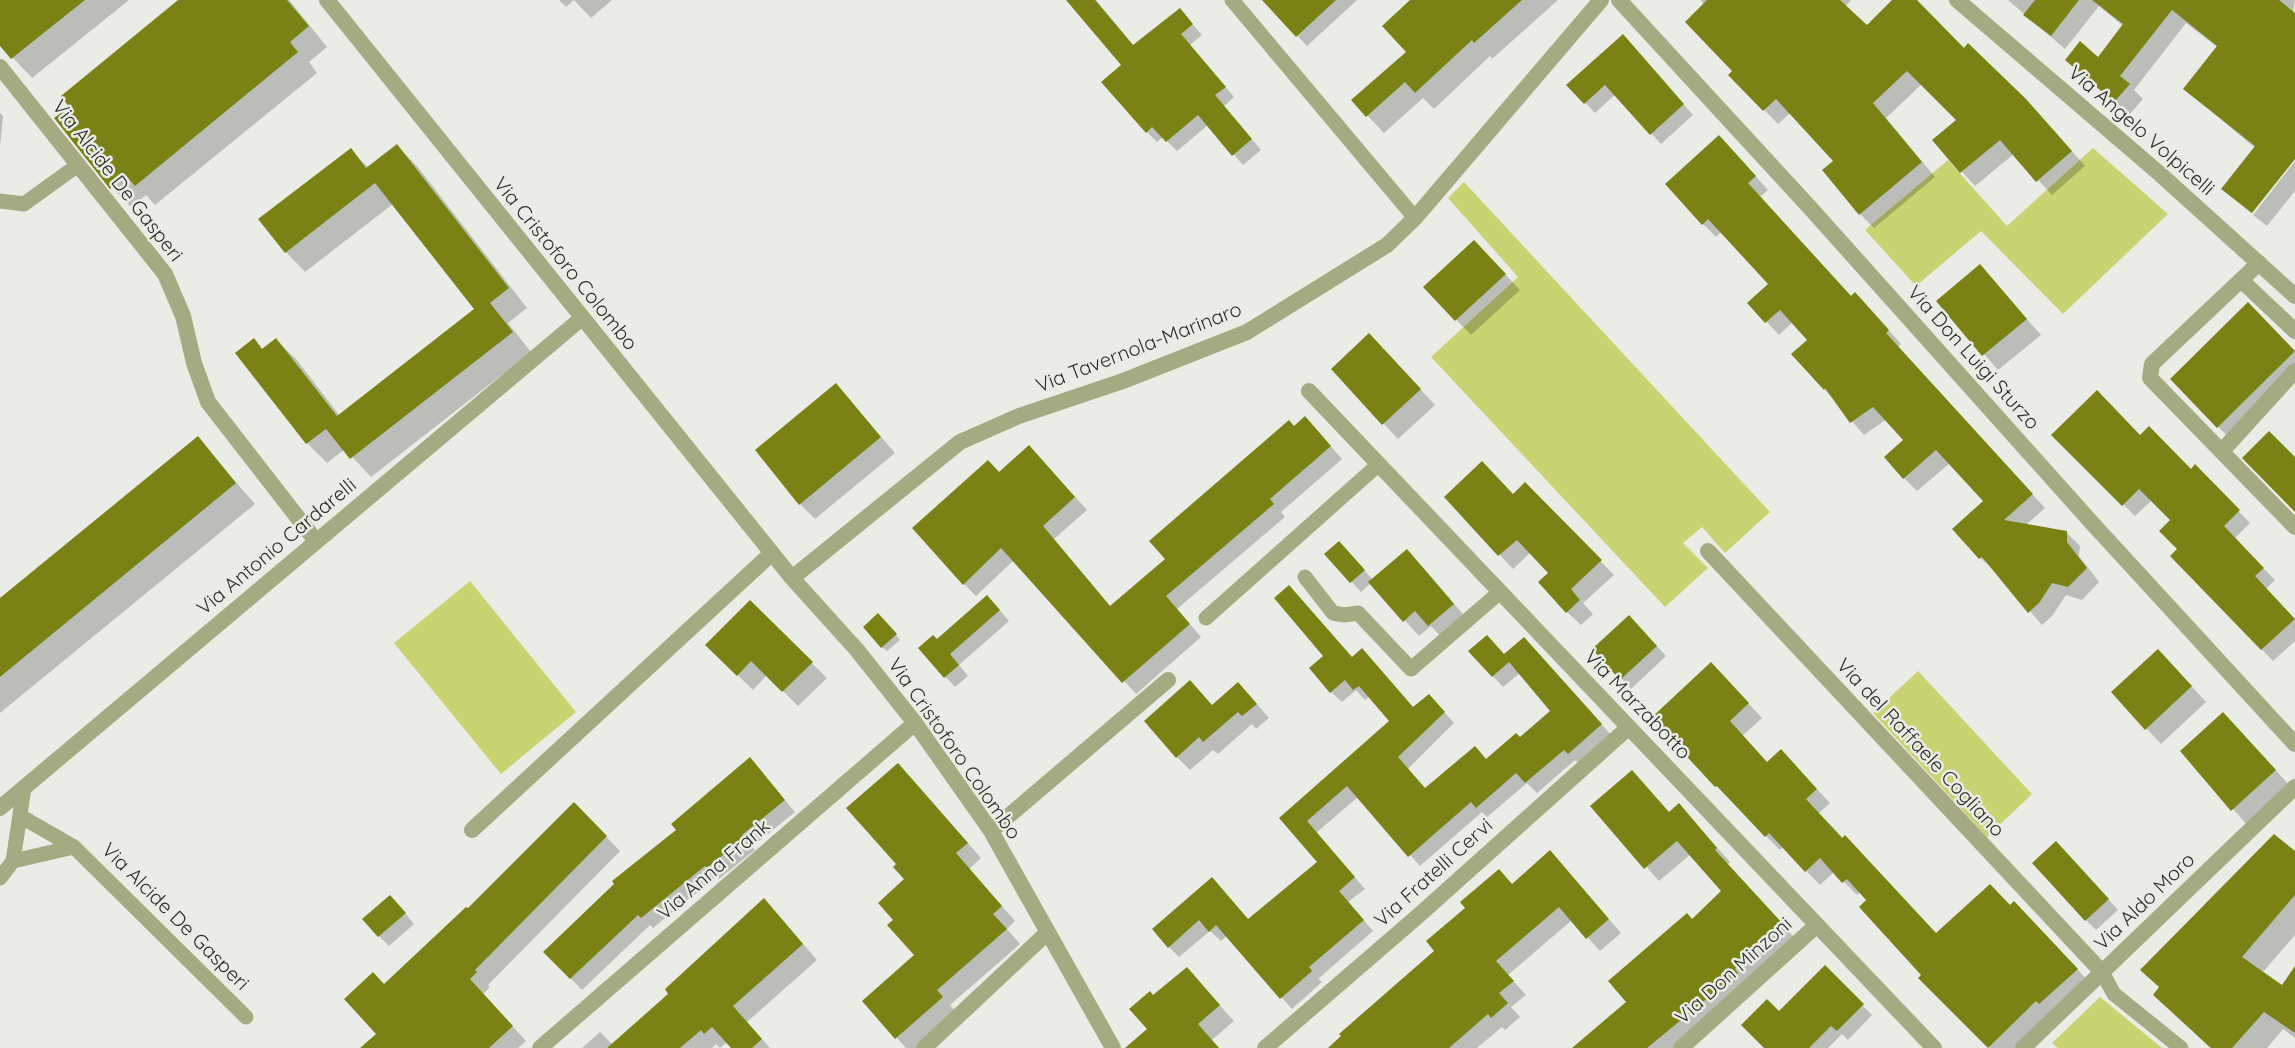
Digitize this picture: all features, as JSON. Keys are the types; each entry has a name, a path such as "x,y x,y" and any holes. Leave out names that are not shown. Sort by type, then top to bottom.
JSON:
{"street":[{"name":"Via Cristoforo Colombo","path":"327,0 772,554 858,650 915,723 991,831 1113,1048"},
{"name":"Via Tavernola-Marinaro","path":"792,578 960,442 1019,416 1133,377 1247,332 1387,245 1415,218 1601,0"},
{"name":"Via Don Luigi Sturzo","path":"1619,0 1814,211 2092,523 2295,744"},
{"name":"Via Angelo Volpicelli","path":"1956,0 2160,174 2295,296"},
{"name":"Via Alcide De Gasperi","path":"0,67 165,274 183,316 194,363 208,402 316,541"},
{"path":"2259,263 2152,364 2150,378 2295,527"},
{"path":"2241,280 2295,331"},
{"name":"Via Antonio Cardarelli","path":"0,808 582,318"},
{"path":"2222,451 2295,371"},
{"name":"Via Marzabotto","path":"1309,391 1934,1048"},
{"name":"Via del Raffaele Cogliano","path":"1708,551 2102,972"},
{"path":"472,830 772,554"},
{"path":"991,831 1168,680"},
{"name":"Via Anna Frank","path":"540,1048 915,723"},
{"name":"Via Fratelli Cervi","path":"1265,1048 1418,916 1629,727"},
{"name":"Via Aldo Moro","path":"2023,1048 2295,787"},
{"name":"Via Don Minzoni","path":"1680,1048 1817,925"},
{"path":"924,1048 1047,933"}],"lane":[{"path":"1232,0 1415,218"},
{"path":"0,201 24,204 78,165"},
{"path":"1206,618 1378,464"},
{"path":"1305,577 1332,613 1344,615 1358,613 1411,669 1500,592"},
{"path":"0,878 14,861 24,788"},
{"name":"Via Alcide De Gasperi","path":"20,816 74,847 246,1017"},
{"name":"Via Alcide De Gasperi","path":"14,861 74,847"},
{"path":"2102,972 2114,994 2181,1048"}],"green space":[{"path":"2093,148 2168,214 2063,314 1981,231 1916,286 1865,230 1948,160 2007,226"},
{"path":"1464,182 1770,512 1725,553 1702,527 1683,543 1708,568 1665,607 1431,357 1518,277 1448,198"},
{"path":"470,581 576,712 501,774 394,643"},
{"path":"1918,671 2032,794 1987,837 1873,713"},
{"path":"2100,997 2162,1048 2058,1048 2052,1043"}],"building":[{"path":"0,0 85,0 11,59 0,46"},
{"path":"178,0 287,0 309,26 290,42 298,52 135,186 126,176 110,189 54,118 69,107 61,96"},
{"path":"1066,0 1095,0 1133,45 1180,8 1193,24 1181,34 1226,87 1215,95 1252,139 1232,156 1198,115 1166,142 1152,127 1146,133 1101,82 1121,65"},
{"path":"1262,0 1336,0 1296,37"},
{"path":"1410,0 1522,0 1474,43 1472,40 1415,93 1405,82 1366,117 1351,100 1406,52 1382,26"},
{"path":"1707,0 1840,0 1867,25 1892,0 1917,0 1964,48 1968,43 2026,99 2072,151 2036,182 2000,140 1960,173 1932,140 1956,120 1907,71 1873,103 1922,162 1859,215 1822,170 1833,161 1776,99 1763,111 1728,75 1732,71 1685,22"},
{"path":"2035,0 2079,0 2051,36 2023,15"},
{"path":"2092,0 2279,0 2295,13 2295,159 2252,213 2221,189 2255,146 2183,89 2217,46 2172,10 2120,76 2130,84 2114,102 2065,60 2080,41 2098,57 2123,24"},
{"path":"1623,34 1684,104 1650,135 1605,85 1584,104 1566,85"},
{"path":"1719,135 1756,176 1748,183 1851,296 1855,292 1889,330 1886,333 2033,494 2004,520 2067,531 2067,542 2087,568 2068,587 2052,583 2039,603 2028,613 1982,557 1979,559 1952,529 1983,501 1936,450 1903,479 1884,457 1903,440 1873,407 1850,423 1825,388 1824,390 1791,354 1807,340 1780,310 1765,323 1747,303 1768,284 1708,219 1702,225 1665,184"},
{"path":"397,144 509,288 490,303 513,332 350,459 326,429 306,444 235,353 254,338 262,349 276,338 337,416 474,309 375,183 285,253 258,219 351,148 366,168"},
{"path":"1474,240 1506,274 1455,321 1423,287"},
{"path":"1980,264 2027,319 1982,356 1936,301"},
{"path":"2248,302 2295,351 2217,428 2170,379"},
{"path":"1369,333 1421,389 1382,425 1331,369"},
{"path":"836,383 881,437 799,505 755,450"},
{"path":"2097,390 2140,435 2149,426 2191,469 2195,464 2240,510 2224,526 2264,568 2255,576 2295,619 2261,650 2170,556 2177,549 2159,531 2170,520 2139,489 2122,506 2051,435"},
{"path":"1305,416 1331,446 1270,499 1274,504 1166,596 1190,624 1122,683 1001,548 963,585 912,528 988,460 999,472 1029,445 1075,497 1043,526 1110,606 1165,559 1149,541 1289,420 1294,426"},
{"path":"2269,431 2295,457 2295,512 2242,458"},
{"path":"198,436 236,483 0,677 0,598"},
{"path":"1482,461 1513,494 1525,482 1602,560 1571,589 1580,600 1566,613 1538,582 1548,573 1517,540 1498,556 1444,497"},
{"path":"1339,541 1365,570 1350,583 1324,554"},
{"path":"1407,549 1454,604 1428,626 1415,611 1403,622 1368,582"},
{"path":"1289,585 1352,657 1362,648 1413,707 1429,694 1445,712 1398,757 1425,788 1475,746 1486,759 1516,733 1520,737 1550,711 1509,662 1492,677 1468,651 1487,635 1504,654 1524,637 1602,724 1568,754 1564,750 1525,783 1516,773 1476,808 1471,802 1408,857 1347,786 1307,821 1355,877 1339,891 1364,920 1309,967 1312,971 1280,999 1216,925 1209,932 1199,920 1168,948 1152,929 1212,877 1248,919 1317,862 1279,818 1389,721 1359,686 1353,690 1345,680 1330,693 1309,668 1323,656 1274,598"},
{"path":"987,595 1000,610 950,654 959,665 944,678 918,648 933,635 937,639"},
{"path":"750,600 813,662 782,692 751,661 737,676 705,645"},
{"path":"878,613 897,634 881,648 863,627"},
{"path":"1629,615 1657,646 1620,680 1592,649"},
{"path":"2158,649 2192,686 2145,730 2111,692"},
{"path":"1711,662 1749,703 1730,721 1767,762 1781,749 1817,789 1806,799 1842,838 1845,835 1936,933 1990,884 2010,905 2014,901 2078,969 2039,1004 2036,1001 1988,1048 1918,978 1921,975 1859,907 1866,900 1847,879 1842,883 1820,858 1805,872 1769,833 1765,837 1717,786 1715,787 1651,718"},
{"path":"1190,680 1212,705 1238,682 1257,704 1242,716 1238,712 1203,742 1199,737 1176,758 1144,721"},
{"path":"2223,712 2276,770 2231,811 2180,751"},
{"path":"750,757 785,800 742,835 744,838 707,868 705,866 641,918 638,915 570,979 543,952 614,884 612,881 676,830 671,824"},
{"path":"898,763 968,843 956,853 1002,906 993,914 1007,929 937,990 943,997 895,1039 862,1001 914,955 887,925 893,920 878,903 904,879 893,867 896,864 846,808"},
{"path":"1632,770 1669,812 1679,803 1717,848 1715,850 1783,924 1735,969 1738,973 1647,1048 1572,1048 1626,1002 1608,981 1687,913 1692,919 1721,891 1677,841 1644,869 1590,806"},
{"path":"574,802 607,836 475,970 477,972 470,979 513,1026 489,1048 360,1048 376,1034 344,999 373,972 384,984 466,907 468,908"},
{"path":"2274,834 2295,851 2295,895 2242,957 2282,985 2295,966 2295,1033 2264,1012 2232,1048 2211,1048 2153,995 2159,987 2140,970"},
{"path":"2056,841 2109,899 2085,921 2032,863"},
{"path":"1550,850 1609,919 1586,939 1559,907 1496,961 1514,981 1499,993 1508,1003 1491,1018 1488,1014 1449,1048 1328,1048 1341,1036 1339,1034 1434,951 1426,941 1465,908 1460,902 1499,869 1512,884"},
{"path":"390,895 406,913 378,937 362,919"},
{"path":"764,898 803,944 733,1006 762,1039 752,1048 731,1048 712,1027 704,1034 701,1030 680,1048 607,1048 668,994 665,989"},
{"path":"1825,965 1864,1004 1837,1031 1831,1026 1809,1048 1764,1048 1741,1025 1767,999 1779,1011"},
{"path":"1187,967 1220,1005 1198,1024 1219,1048 1125,1048 1147,1029 1129,1009 1150,991 1153,995"}]}
